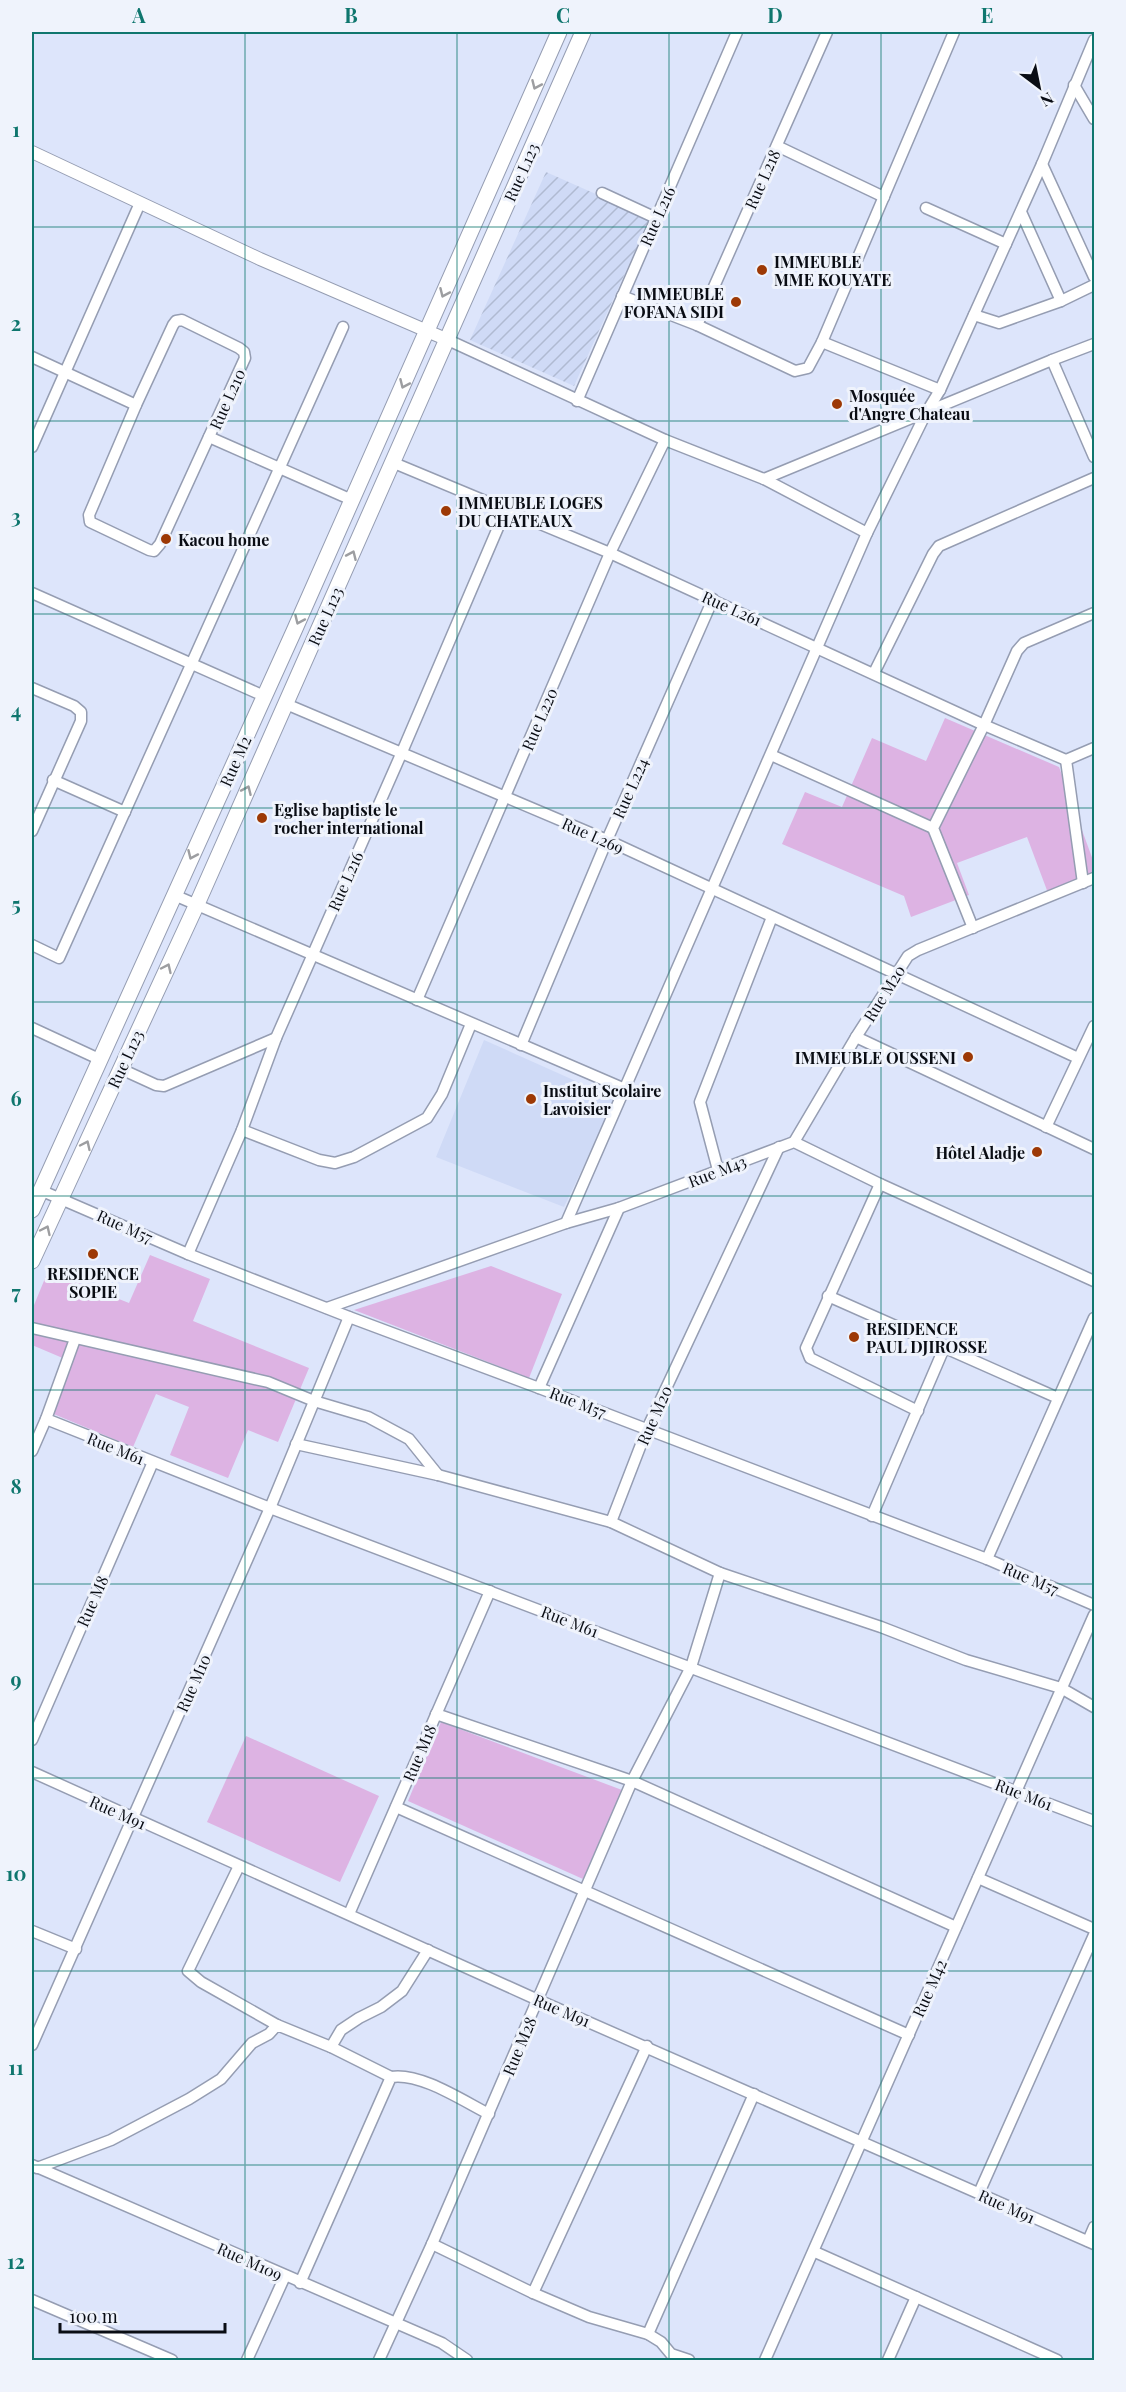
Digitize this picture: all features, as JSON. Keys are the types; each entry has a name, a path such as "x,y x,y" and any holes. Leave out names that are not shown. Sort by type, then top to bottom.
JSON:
{"main road":[{"name":"Rue L123","path":"427,330 559,32"},
{"name":"Rue L123","path":"32,1261 286,704 584,32"},
{"name":"Rue M2","path":"32,1210 427,330"}],"street":[{"name":"Rue L216","path":"577,401 738,32"},
{"name":"Rue L218","path":"697,325 827,32"},
{"path":"622,296 697,325 795,371 808,368 822,342 954,32"},
{"path":"566,1223 867,533 926,413 940,390 1021,212 1095,40"},
{"path":"1074,85 1095,119"},
{"path":"777,146 884,197"},
{"path":"32,152 260,259 427,330 577,401 665,440 764,479 867,533"},
{"path":"1042,164 1095,277"},
{"path":"602,193 656,218"},
{"path":"32,447 140,203"},
{"path":"926,208 1006,244"},
{"path":"1021,212 1061,301"},
{"path":"974,315 999,323 1061,301 1095,285"},
{"name":"Rue L210","path":"182,320 244,352 245,358 160,544 154,550 149,550 90,522 89,515 136,405 173,325 177,321 182,320"},
{"path":"32,945 59,957 343,327"},
{"path":"822,342 940,390"},
{"path":"764,479 1095,344"},
{"path":"32,357 136,405"},
{"path":"1052,360 1095,458"},
{"path":"209,437 352,500"},
{"name":"Rue L220","path":"417,1000 610,553 665,440"},
{"name":"Rue L261","path":"394,463 610,553 817,646 984,725 1066,760"},
{"path":"874,673 939,546 1095,478"},
{"name":"Rue L216","path":"188,1254 242,1130 276,1038 506,509"},
{"path":"32,593 264,696"},
{"name":"Rue L224","path":"520,1045 607,840 714,599"},
{"path":"933,828 984,725 1017,651 1024,643 1095,613"},
{"path":"32,688 74,706 81,712 81,721 32,831"},
{"name":"Rue L269","path":"286,704 607,840 1078,1059"},
{"path":"1083,882 1066,760 1095,747"},
{"path":"771,756 933,828 973,928"},
{"path":"53,780 125,812"},
{"name":"Rue M20","path":"794,1142 856,1037 908,956 1095,878"},
{"path":"174,895 625,1089"},
{"path":"718,1170 700,1102 772,918"},
{"path":"242,1130 319,1160 335,1163 354,1157 427,1118 442,1094 471,1024"},
{"path":"1046,1127 1095,1026"},
{"path":"32,1028 99,1059"},
{"path":"856,1037 1095,1149"},
{"path":"121,1069 156,1085 164,1086 276,1038"},
{"path":"794,1142 880,1184 1095,1281"},
{"name":"Rue M43","path":"327,1308 566,1223 619,1208 794,1142"},
{"name":"Rue M20","path":"611,1522 647,1429 779,1148"},
{"path":"880,1184 806,1348 810,1358 918,1411"},
{"name":"Rue M57","path":"40,1190 188,1254 987,1559 1095,1605"},
{"path":"539,1388 619,1208"},
{"path":"828,1296 1058,1398"},
{"name":"Rue M10","path":"32,2046 270,1508 349,1317"},
{"path":"987,1559 1095,1318"},
{"path":"32,1328 268,1382 314,1401 368,1417 409,1438 438,1475"},
{"path":"32,1451 75,1339"},
{"path":"872,1516 945,1346"},
{"name":"Rue M61","path":"46,1419 270,1508 1095,1821"},
{"path":"296,1444 438,1475 611,1522 720,1572 966,1660 1061,1688 1095,1707"},
{"name":"Rue M8","path":"32,1740 153,1462"},
{"name":"Rue M28","path":"379,2361 489,2114 632,1781 691,1667 720,1572"},
{"name":"Rue M18","path":"349,1914 489,1591"},
{"name":"Rue M42","path":"766,2360 1095,1615"},
{"path":"436,1714 632,1781 957,1926"},
{"name":"Rue M91","path":"32,1772 538,2000 1091,2242"},
{"path":"396,1807 909,2035"},
{"path":"239,1866 188,1971 201,1982 277,2025 331,2047 391,2077 400,2075 414,2078 489,2114"},
{"path":"978,1878 1095,1929"},
{"path":"32,1931 76,1949"},
{"path":"979,2193 1095,1935"},
{"path":"331,2047 341,2030 381,2007 402,1991 428,1950"},
{"path":"34,2167 111,2139 189,2099 221,2079 252,2043 269,2034 277,2025"},
{"path":"533,2293 647,2046"},
{"path":"300,2283 391,2077"},
{"path":"648,2334 754,2094"},
{"name":"Rue M109","path":"34,2167 442,2343 467,2361"},
{"path":"1091,2242 1095,2227"},
{"path":"432,2244 533,2293 589,2316 648,2334 661,2342 671,2354 689,2360"},
{"path":"815,2252 1057,2361"},
{"path":"247,2361 285,2276"},
{"path":"888,2361 916,2297"},
{"path":"32,2300 172,2361"}],"shaded area":[{"path":"546,172 650,218 574,386 470,340"},
{"path":"945,718 1059,767 1094,863 1094,875 1048,893 1027,837 957,863 969,895 911,917 904,896 782,844 805,792 842,807 872,738 926,761"},
{"path":"484,1040 616,1099 564,1207 436,1157"},
{"path":"150,1255 210,1279 193,1321 309,1368 278,1442 248,1430 228,1478 170,1455 189,1407 156,1394 133,1447 44,1410 65,1359 32,1345 32,1310 48,1271 129,1303"},
{"path":"491,1266 562,1294 529,1378 354,1310"},
{"path":"441,1722 622,1790 583,1879 408,1801"},
{"path":"246,1736 379,1796 340,1882 207,1822"}],"place":[{"name":"IMMEUBLE MME KOUYATE","path":"762,270"},
{"name":"IMMEUBLE FOFANA SIDI","path":"736,302"},
{"name":"Mosquée d'Angre Chateau","path":"837,404"},
{"name":"IMMEUBLE LOGES DU CHATEAUX","path":"446,511"},
{"name":"Kacou home","path":"166,539"},
{"name":"Eglise baptiste le rocher international","path":"262,818"},
{"name":"IMMEUBLE OUSSENI","path":"968,1057"},
{"name":"Institut Scolaire Lavoisier","path":"531,1099"},
{"name":"Hôtel Aladje","path":"1037,1152"},
{"name":"RESIDENCE SOPIE","path":"93,1254"},
{"name":"RESIDENCE PAUL DJIROSSE","path":"854,1337"}]}
